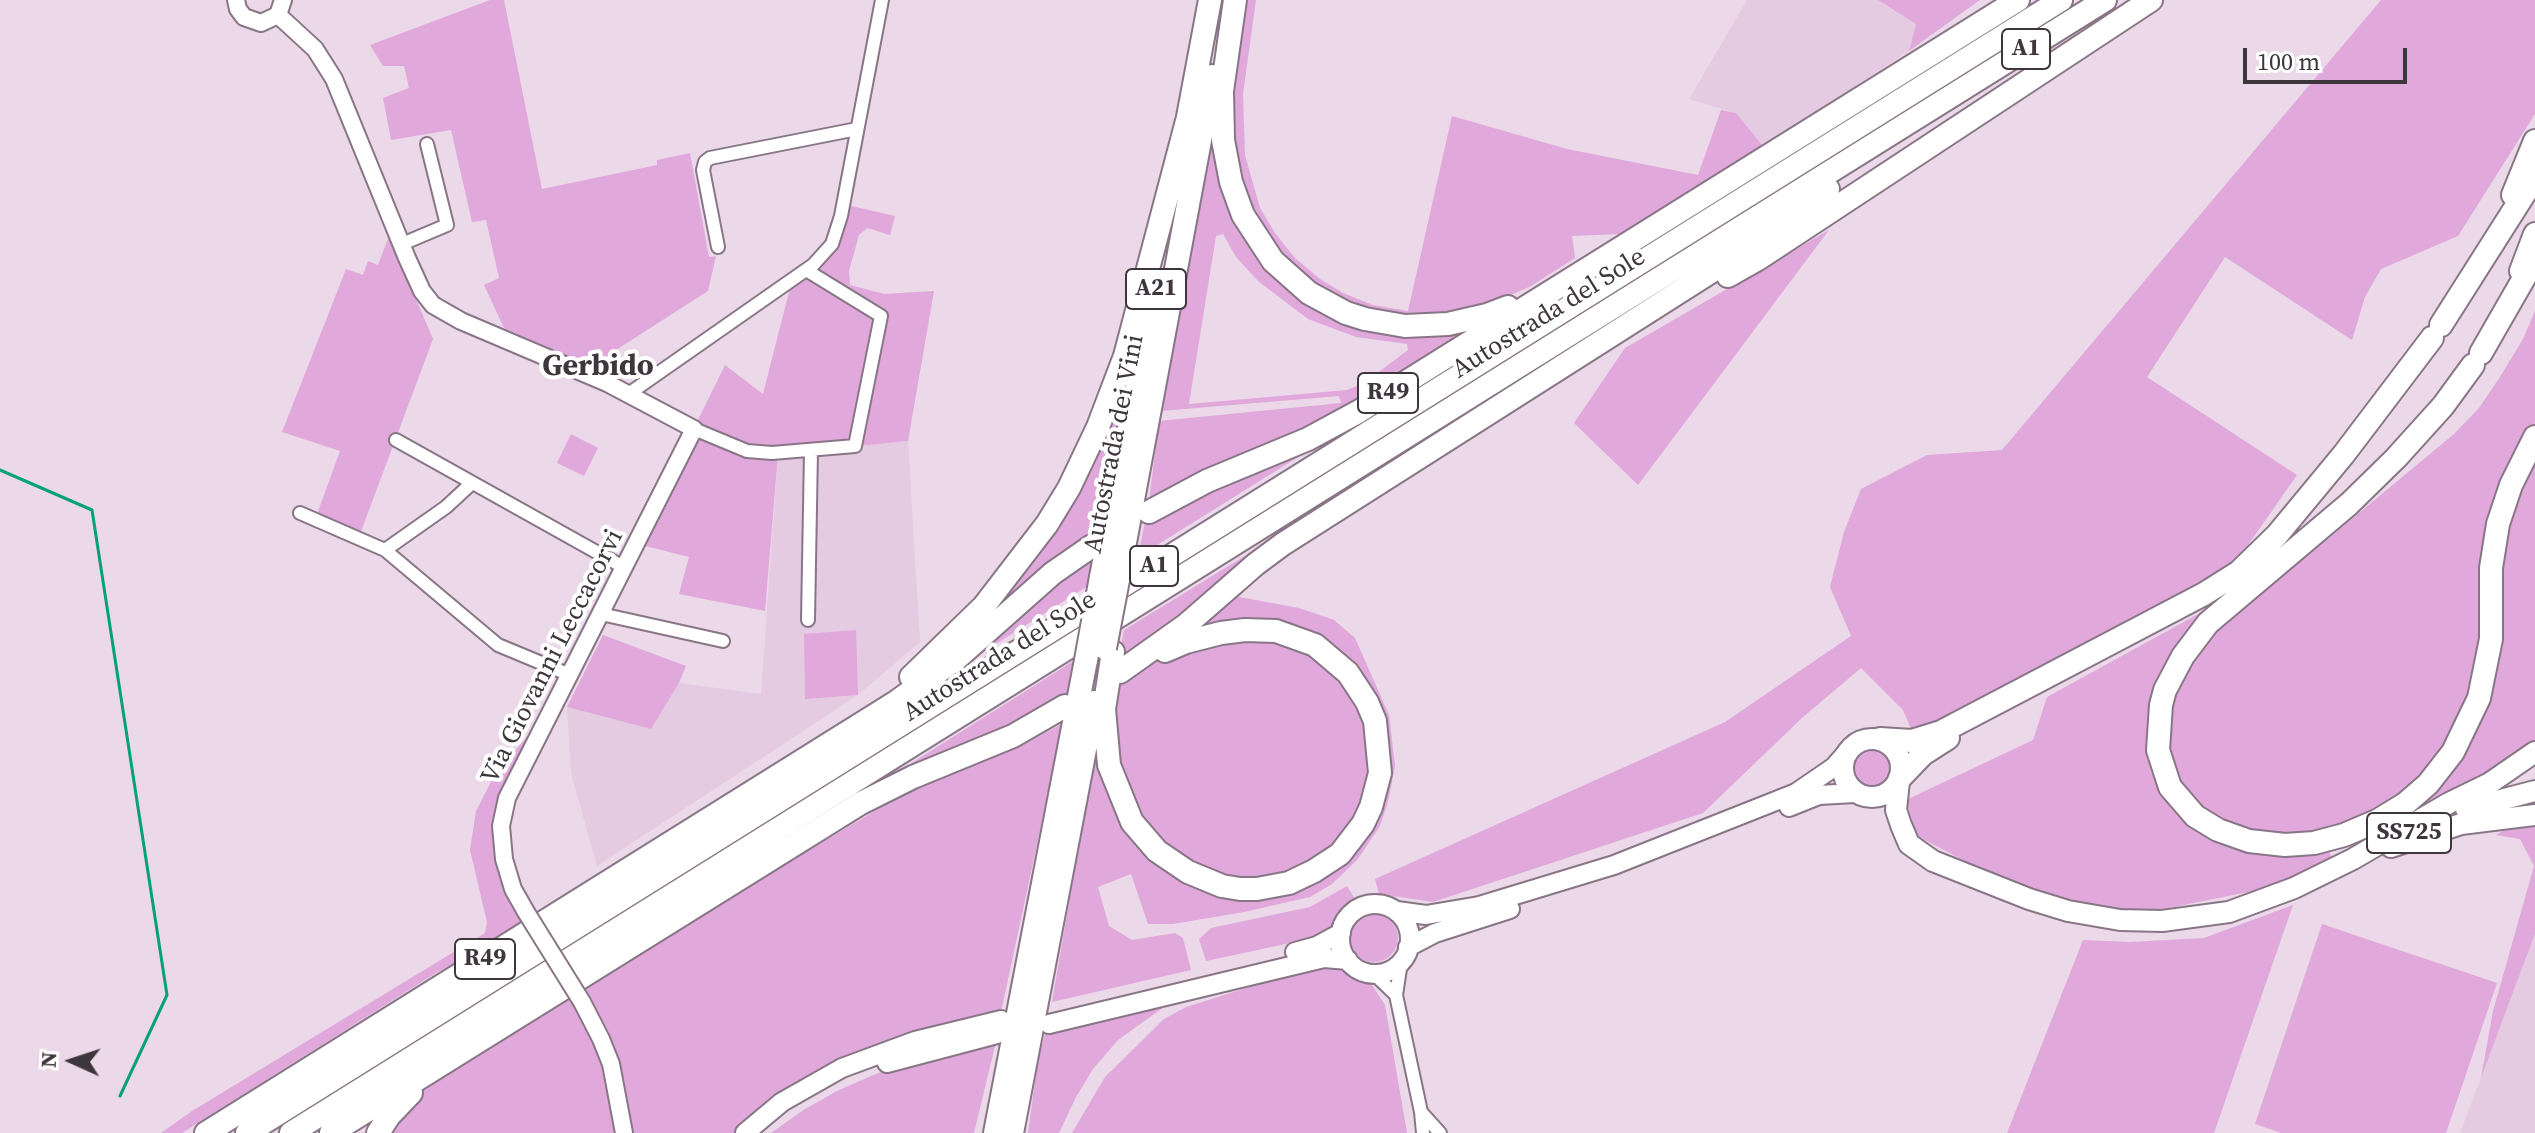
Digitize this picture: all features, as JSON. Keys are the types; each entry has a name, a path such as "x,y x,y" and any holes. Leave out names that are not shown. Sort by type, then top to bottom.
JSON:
{"highway":[{"name":"Autostrada dei Vini","path":"1012,1133 1102,649 1187,121 1210,0"},
{"name":"Autostrada dei Vini","path":"1113,574 1226,0"},
{"path":"1235,0 1222,91 1223,140 1231,182 1243,215 1263,247 1289,277 1309,293 1346,313 1365,319 1405,326 1448,324 1487,315 1512,305 1615,250"},
{"path":"1928,55 2000,0"},
{"name":"R49","path":"1149,512 1207,481 1308,439 1358,412 2018,0"},
{"name":"Autostrada del Sole","path":"247,1133 2061,0"},
{"name":"Autostrada del Sole","path":"291,1133 2105,0"},
{"path":"1522,393 1758,259 2151,0"},
{"name":"R49","path":"1102,649 1109,765 1132,822 1144,838 1173,864 1204,880 1231,887 1257,889 1289,883 1314,871 1340,854 1363,824 1380,773 1375,721 1348,673 1315,645 1292,635 1245,630 1221,633 1172,647 1119,675 1186,625 1283,544 1754,243 1947,99"},
{"path":"763,785 808,750 881,701 931,659 984,606 1047,524 1069,488 1113,392 1149,273 1157,228 1187,121"},
{"path":"2494,241 2535,141"},
{"path":"1880,739 1912,741 1941,732 2204,594 2232,576 2277,535 2344,454 2436,331 2535,177"},
{"path":"2509,301 2535,234"},
{"path":"2535,259 2477,359 2443,406 2349,504 2289,552 2194,639 2165,690 2157,736 2170,787 2195,816 2230,835 2249,841 2285,845 2331,839 2392,813 2428,784 2453,752 2472,716 2488,662 2492,617 2491,568 2498,524 2511,485 2535,437"},
{"name":"R49","path":"206,1133 931,678 1053,573 1092,546"},
{"path":"1899,780 1923,754 1943,740 2204,603 2289,552"},
{"path":"1102,649 1113,574"},
{"name":"Autostrada dei Vini","path":"995,1133 1023,987 1102,649"},
{"name":"R49","path":"331,1133 861,803 913,777 1013,736 1065,706"},
{"path":"985,1133 1023,987"},
{"path":"378,1133 389,1116 415,1089 505,1023"}],"main road":[{"path":"1899,780 1886,795 1874,798 1859,794 1819,795 1597,883 1435,933 1405,954 1393,968 1364,972 1348,960 1341,943 1345,920 1361,907 1376,904 1426,915 1479,906 1614,865 1796,793 1834,767 1856,743 1868,739 1880,739 1895,750 1900,759 1899,780 1896,810 1909,844"},
{"path":"1848,751 1843,762 1843,774 1859,794 1909,844 1941,865 2044,904 2091,916 2133,921 2185,919 2241,908 2294,888 2490,783 2535,752"},
{"name":"SS725","path":"2353,859 2466,809 2535,791"},
{"path":"2353,859 2461,824 2535,815"},
{"path":"1397,911 1408,928 1405,954"},
{"path":"1341,933 1317,946 1050,1017 1324,958 1348,960"},
{"path":"745,1133 782,1102 842,1068 904,1044 999,1027 861,1072 800,1105 764,1133"}],"street":[{"path":"236,0 238,9 252,22 270,21 280,7 315,49 334,79 422,291 433,305 461,321 607,383 694,429 747,451 772,453 855,446 881,316 806,270"},
{"path":"627,395 806,270 832,244 841,216 882,0"},
{"path":"718,247 703,170 705,162 710,158 857,129"},
{"path":"402,244 447,225 427,144"},
{"name":"Via Giovanni Leccacorvi","path":"624,1133 611,1064 601,1039 513,889 506,867 501,826 503,811 529,751 694,429"},
{"path":"396,440 625,568"},
{"path":"808,620 811,451"},
{"path":"385,550 446,507 472,483"},
{"path":"300,513 385,550 498,645 570,675"},
{"path":"601,614 723,641"},
{"path":"1405,954 1396,995 1423,1133"},
{"path":"1373,973 1396,995"},
{"path":"1421,1112 1440,1133"}],"shaded area":[{"path":"490,0 504,0 542,189 657,165 657,160 690,153 709,257 716,256 708,291 591,366 504,328 484,285 499,278 486,220 472,222 451,130 391,140 383,98 409,88 404,66 383,66 370,45"},
{"path":"1245,0 1256,0 1243,94 1245,155 1260,208 1295,258 1343,293 1373,305 1408,311 1452,116 1567,149 1698,175 1721,110 1736,113 1763,146 1622,234 1572,236 1575,258 1531,286 1481,309 1438,318 1360,311 1318,291 1265,240 1236,175 1230,91"},
{"path":"1747,0 1878,0 1916,24 1909,51 1763,146 1736,113 1689,99"},
{"path":"1878,0 1980,0 1909,51 1916,24"},
{"path":"2381,0 2535,0 2535,114 2458,236 2381,269 2365,297 2352,340 2225,257 2147,377 2297,475 2246,548 2224,572 1944,720 1912,731 1903,710 1861,668 1802,718 1703,813 1433,902 1379,894 1375,879 1725,722 1851,636 1830,587 1844,532 1861,489 1927,455 2002,450"},
{"path":"1214,128 1231,198 1318,304 1477,327 1330,415 1185,479 1149,501 1159,421 1341,403 1339,396 1161,411","holes":["1223,234 1236,257 1258,281 1308,319 1356,337 1407,344 1408,350 1364,383 1347,390 1189,404 1216,236"]},
{"path":"847,205 895,216 890,235 867,228 859,235 849,271 850,285 884,294 934,291 908,441 778,454 765,611 679,594 689,557 637,544 725,365 763,394 790,288 817,267"},
{"path":"1829,230 1638,485 1574,423 1625,348"},
{"path":"389,236 433,339 357,542 316,517 340,451 282,432 346,269 363,275 368,261 378,265"},
{"path":"2535,311 2535,423 2517,458 2464,721 2403,800 2326,835 2242,836 2182,795 2161,733 2184,662 2246,597 2330,537 2454,434 2479,408 2500,377 2523,339"},
{"path":"1121,393 1125,393 1100,530 1045,565 984,619"},
{"path":"571,434 598,448 584,476 557,463"},
{"path":"1335,434 1138,557 1145,522"},
{"path":"908,441 920,642 858,695 597,866 571,773 567,707 651,729 679,683 761,694 778,454"},
{"path":"2535,447 2535,742 2473,785 2392,820 2460,755 2499,546"},
{"path":"1261,546 1186,614 1118,662 1124,630"},
{"path":"1094,553 1088,586 942,678"},
{"path":"1234,596 1299,608 1334,620 1355,638 1389,715 1395,766 1380,826 1358,859 1332,884 1310,897 1244,912 1173,924 1148,924 1131,874 1098,887 1109,926 1132,940 1175,933 1183,938 1191,970 1052,1002 1092,768 1096,763 1100,764 1130,829 1244,895 1350,848 1382,729 1311,638 1194,633"},
{"path":"2211,607 2151,716 2198,825 2326,845 2332,858 2263,889 2149,912 2078,904 1990,874 1917,836 1906,800 2033,740 2047,697"},
{"path":"856,630 858,695 805,699 804,634"},
{"path":"603,635 686,666 651,729 567,707"},
{"path":"1267,635 1326,659 1364,712 1373,757 1357,820 1330,853 1265,882 1211,876 1147,833 1111,745 1117,685 1178,650"},
{"path":"1075,660 1068,698 1026,721 883,781"},
{"path":"1063,723 1001,1012 890,1043 738,1133 630,1133 619,1066 608,1030 583,985 880,808 930,782 1021,746"},
{"path":"535,728 495,848 504,888 524,924 436,973 182,1133 161,1133 192,1111 485,933 487,922 470,850 476,811 496,772"},
{"path":"1872,748 1888,754 1894,770 1888,786 1872,792 1856,786 1850,770 1856,754"},
{"path":"2535,820 2535,934 2481,1078 2493,1011 2534,866 2520,839 2496,835 2519,821"},
{"path":"1347,886 1355,899 1347,915 1323,936 1206,961 1199,939 1211,928 1310,907"},
{"path":"2293,905 2214,1133 2007,1133 2083,940 2130,942 2204,938"},
{"path":"1374,914 1391,921 1398,938 1391,955 1374,962 1357,955 1350,938 1357,921"},
{"path":"2322,924 2497,983 2446,1133 2281,1133 2255,1124"},
{"path":"2535,935 2535,1133 2460,1133"},
{"path":"1342,968 1370,982 1385,1005 1407,1133 1072,1133 1105,1077 1164,1019 1186,1007 1307,969"},
{"path":"569,995 591,1032 604,1064 617,1133 384,1133 418,1094 439,1077"},
{"path":"1171,1002 1118,1040 1093,1069 1059,1133 1028,1133 1038,1059 1047,1027"},
{"path":"996,1042 974,1133 771,1133 805,1109 878,1073"}],"waterway":[{"path":"0,470 92,510 167,995 120,1096"}],"district":[{"name":"Gerbido","path":"598,367"}]}
